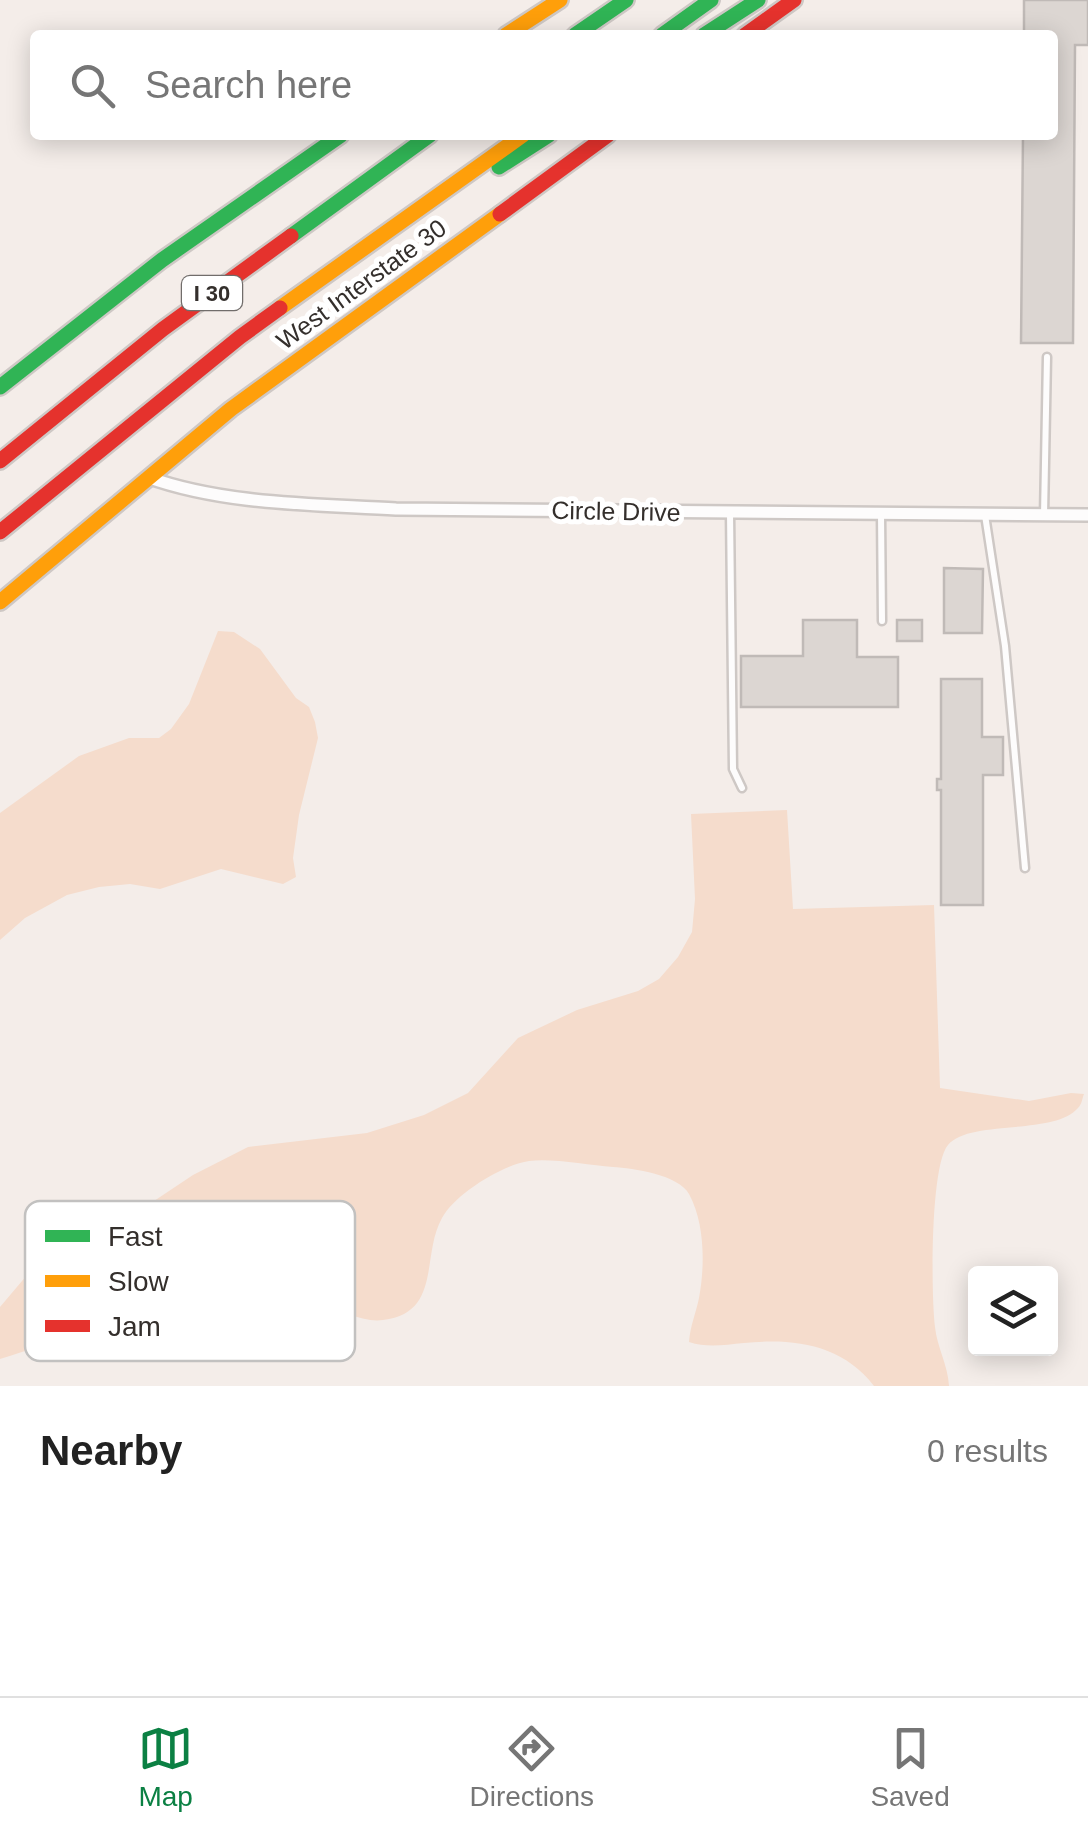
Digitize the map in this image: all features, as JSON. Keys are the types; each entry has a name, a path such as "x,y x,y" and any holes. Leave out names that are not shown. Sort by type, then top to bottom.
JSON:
{"main road":[{"path":"514,30 560,0"},
{"path":"582,30 626,0"},
{"path":"669,30 711,0"},
{"path":"712,30 758,0"},
{"path":"752,30 794,0"},
{"path":"0,386 162,260 334,140"},
{"name":"I 30","path":"0,461 162,329 423,140"},
{"name":"I 30","path":"0,532 225,349 516,140"},
{"path":"348,260 542,140"},
{"name":"West Interstate 30","path":"0,602 231,409 601,140"}],"street":[{"name":"Circle Drive","path":"146,477 192,491 308,504 396,508 1088,515"}],"lane":[{"path":"1044,516 1047,357"},
{"path":"730,512 733,769 742,788"},
{"path":"881,514 882,621"},
{"path":"985,515 1005,646 1025,868"}],"shaded area":[{"path":"218,631 234,632 260,649 296,698 309,707 315,722 318,738 293,858 296,877 283,884 221,869 160,889 130,884 99,887 67,895 25,918 0,940 0,813 79,756 129,738 159,738 171,729 189,704"},
{"path":"787,810 793,909 934,905 940,1088 1029,1101 1084,1094 1079,1106 1066,1117 974,1132 948,1145 942,1158 935,1204 933,1288 936,1334 949,1386 874,1386 847,1361 798,1343 689,1342 703,1259 698,1218 684,1187 643,1171 529,1161 480,1182 442,1218 427,1280 414,1306 402,1315 383,1320 355,1316 355,1201 154,1201 193,1175 248,1147 367,1133 424,1115 468,1093 518,1038 577,1010 638,991 659,979 692,932 695,899 691,814"},
{"path":"25,1277 25,1352 0,1359 0,1307"}],"building":[{"path":"1024,0 1088,0 1088,45 1075,45 1073,343 1021,343 1023,140 1058,140 1058,30 1024,30"},
{"path":"944,568 983,569 982,633 944,633"},
{"path":"803,620 857,620 857,657 898,657 898,707 741,707 741,656 803,656"},
{"path":"897,620 922,620 922,641 897,641"},
{"path":"941,679 982,679 982,737 1003,737 1003,775 983,775 983,905 941,905 941,790 937,790 937,779 941,779"}],"traffic: fast":[{"path":"582,30 626,0"},
{"path":"669,30 711,0"},
{"path":"712,30 758,0"},
{"path":"0,387 162,260 334,140"},
{"path":"291,236 423,140"},
{"path":"499,167 541,140"}],"traffic: slow":[{"path":"514,30 560,0"},
{"path":"280,308 516,140"},
{"path":"0,602 231,409 500,214"}],"traffic: jam":[{"path":"752,30 794,0"},
{"path":"500,214 601,140"},
{"path":"0,461 163,329 291,236"},
{"path":"0,532 280,308"}]}
